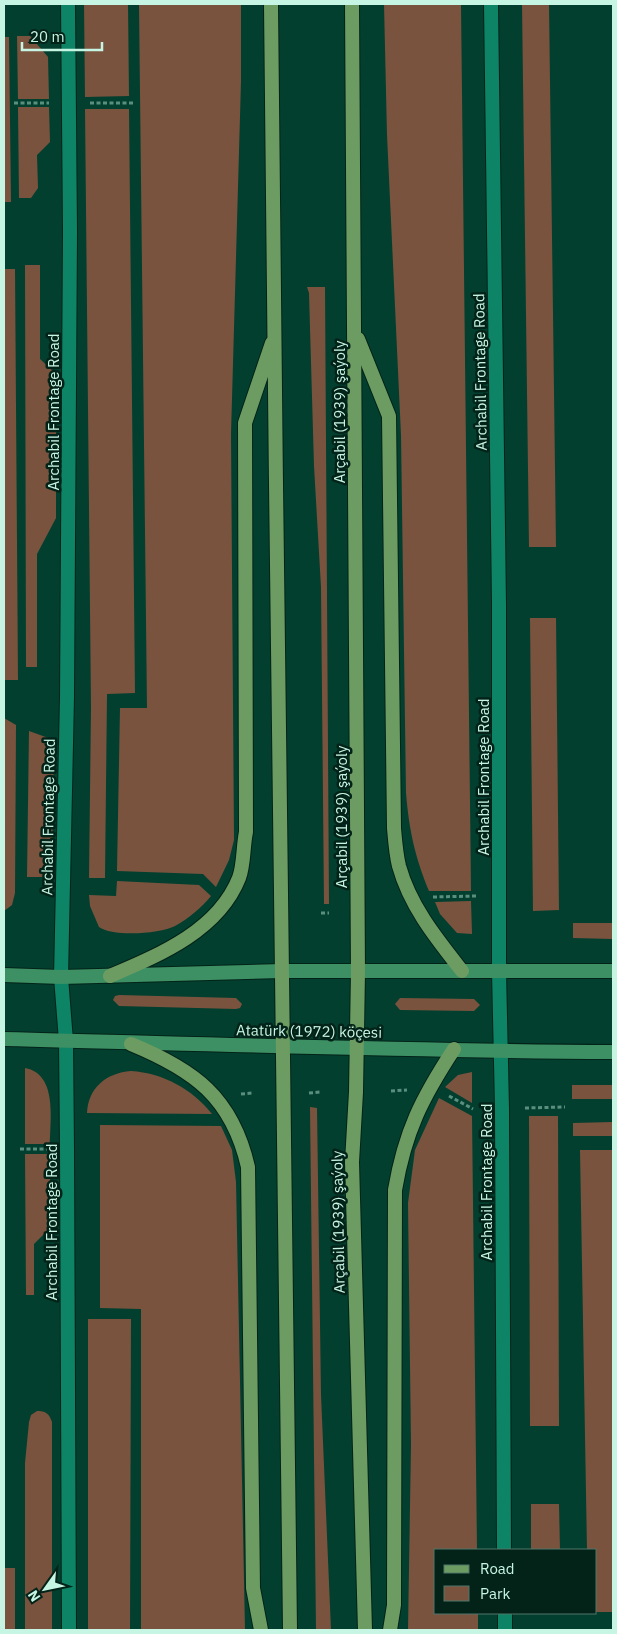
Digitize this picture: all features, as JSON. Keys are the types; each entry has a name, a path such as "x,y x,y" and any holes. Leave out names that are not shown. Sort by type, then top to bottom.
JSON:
{"main road":[{"path":"271,4 282,971 281,1046 290,1630"},
{"name":"Arçabil (1939) şaýoly","path":"352,4 358,972 352,1162 365,1630"},
{"path":"355,330 389,416 394,828 399,865 413,903 434,935 462,970"},
{"path":"110,976 169,950 196,932 221,907 239,878 246,832 245,423 275,333"},
{"path":"4,976 61,977 282,971 613,971"},
{"name":"Atatürk (1972) köçesi","path":"4,1040 356,1049 454,1049 501,1052 613,1052"},
{"path":"131,1044 158,1055 189,1075 221,1102 235,1126 248,1166 253,1588 261,1630"},
{"path":"390,1630 394,1595 395,1190 400,1160 416,1112 426,1091 454,1049"}],"street":[{"name":"Archabil Frontage Road","path":"68,4 70,232 67,648 61,977 66,1041 69,1630"},
{"name":"Archabil Frontage Road","path":"492,4 499,604 499,971 504,1549"},
{"path":"504,1614 505,1630"}],"path":[{"path":"86,103 134,103"},
{"path":"428,897 477,896 477,904"},
{"path":"321,913 329,912"},
{"path":"391,1091 407,1090"},
{"path":"309,1092 320,1092"},
{"path":"442,1092 473,1109"},
{"path":"241,1094 252,1094"},
{"path":"525,1108 565,1108"},
{"path":"20,1149 50,1149"}],"green space":[{"path":"84,4 128,4 129,96 85,97"},
{"path":"139,4 241,4 241,81 231,434 234,840 229,860 216,887 203,874 117,871 120,708 147,708"},
{"path":"384,4 461,4 471,891 429,891 416,855 407,806 401,435 387,135"},
{"path":"522,4 549,4 556,547 529,547"},
{"path":"17,36 30,36 48,57 49,99 18,99"},
{"path":"4,37 9,37 11,202 4,202"},
{"path":"18,107 49,107 50,142 37,155 38,188 31,198 19,198"},
{"path":"85,109 129,109 135,693 107,694 105,878 89,878 91,708"},
{"path":"25,265 40,265 40,359 56,374 56,518 37,554 37,667 26,667"},
{"path":"4,269 15,269 18,680 4,680"},
{"path":"307,287 325,287 329,904 324,904 321,587 314,466 309,293"},
{"path":"530,618 556,618 559,910 533,911"},
{"path":"4,718 16,725 15,893 12,905 4,911"},
{"path":"29,731 54,740 52,877 27,877"},
{"path":"117,881 199,885 211,896 190,916 168,929 136,933 114,932 99,927 90,906 89,895 116,896"},
{"path":"471,901 472,934 457,933 440,914 435,902"},
{"path":"573,923 613,923 613,939 573,938"},
{"path":"115,996 236,998 242,1004 240,1008 236,1009 119,1006 113,1000"},
{"path":"400,998 474,999 480,1005 474,1011 400,1010 395,1004"},
{"path":"25,1068 36,1072 43,1079 47,1089 51,1111 50,1144 25,1144"},
{"path":"131,1071 154,1075 176,1084 195,1097 212,1114 87,1113 91,1096 100,1083 114,1075"},
{"path":"472,1072 472,1103 445,1087 458,1075"},
{"path":"572,1085 613,1085 613,1099 572,1099"},
{"path":"439,1098 472,1116 477,1549 434,1549 434,1614 478,1614 478,1630 408,1630 411,1445 408,1203 415,1150"},
{"path":"310,1107 317,1108 321,1395 331,1630 316,1630"},
{"path":"529,1116 558,1116 559,1426 530,1426"},
{"path":"613,1122 613,1136 573,1136 573,1123"},
{"path":"100,1125 221,1126 232,1150 236,1182 245,1630 141,1630 141,1309 100,1308"},
{"path":"580,1150 613,1150 613,1612 597,1612 597,1549 587,1549"},
{"path":"25,1154 50,1154 50,1228 34,1244 34,1295 26,1295"},
{"path":"88,1319 131,1319 130,1630 88,1630"},
{"path":"37,1411 46,1413 50,1416 52,1422 52,1630 25,1630 25,1463 29,1422 31,1415"},
{"path":"531,1504 559,1504 560,1549 531,1549"},
{"path":"5,1568 15,1568 15,1630 5,1630"}]}
